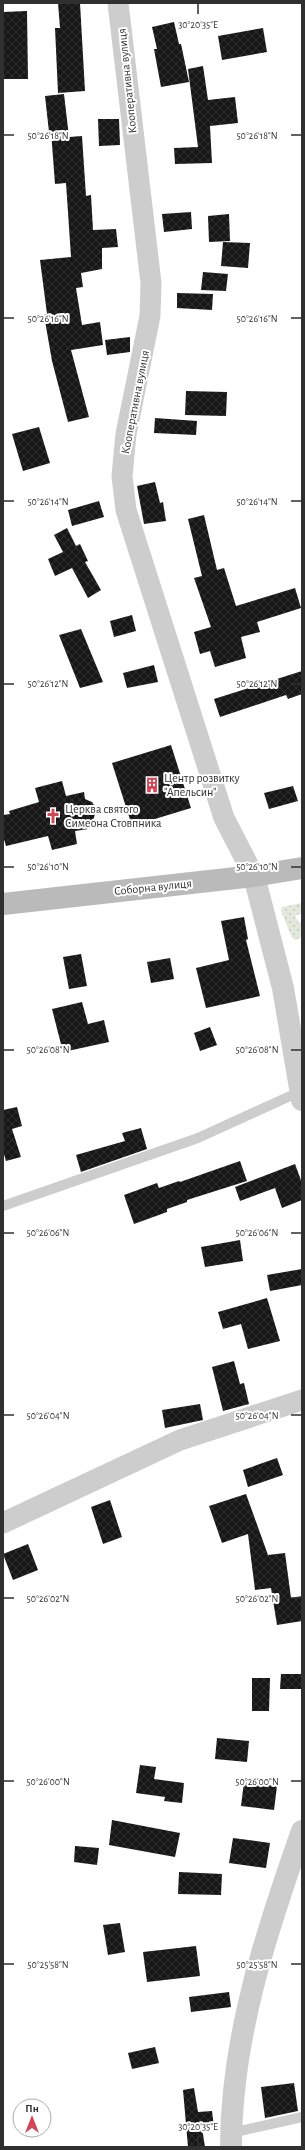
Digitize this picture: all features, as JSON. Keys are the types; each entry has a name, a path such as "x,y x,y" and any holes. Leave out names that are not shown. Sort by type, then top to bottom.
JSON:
{"main road":[{"name":"Соборна вулиця","path":"3,904 254,876 302,868"}],"street":[{"name":"Кооперативна вулиця","path":"118,3 151,283 150,316 126,434 122,476 126,510 224,818 254,876"},
{"path":"254,876 283,988 301,1096"},
{"path":"3,1523 180,1440 302,1400"},
{"path":"231,2140 235,2075 250,1998 270,1921 302,1831"}],"lane":[{"path":"3,1206 198,1138 301,1096"},
{"path":"231,2140 302,2116"}],"shaded area":[{"path":"302,903 302,913 295,916 299,923 302,921 302,936 296,940 292,938 281,911 282,907"}],"building":[{"path":"58,3 80,3 85,91 58,93 55,28 60,28"},
{"path":"27,11 28,79 3,79 3,12"},
{"path":"174,22 179,44 181,44 189,82 161,87 154,49 157,49 152,27"},
{"path":"263,28 267,52 222,60 218,36"},
{"path":"203,66 208,100 235,97 238,123 210,126 212,163 175,164 174,148 198,147 188,69"},
{"path":"64,94 69,137 82,136 86,196 91,195 93,230 116,229 118,247 102,248 102,269 81,273 83,287 76,288 82,325 100,322 103,345 71,350 89,417 68,422 52,361 44,315 47,314 40,260 71,257 66,183 55,184 51,131 49,132 45,96"},
{"path":"98,119 119,119 120,145 99,146"},
{"path":"191,212 192,229 164,232 162,214"},
{"path":"229,214 230,241 209,242 208,216"},
{"path":"223,242 250,243 248,268 221,266"},
{"path":"203,272 228,274 226,291 201,290"},
{"path":"177,293 213,294 212,310 177,308"},
{"path":"130,337 130,352 107,355 105,340"},
{"path":"186,391 227,392 226,416 185,415"},
{"path":"155,418 197,421 196,435 154,433"},
{"path":"39,427 50,463 23,471 12,434"},
{"path":"155,482 160,503 163,502 166,521 144,524 137,486"},
{"path":"99,501 104,517 72,526 68,510"},
{"path":"204,515 217,570 224,568 236,606 295,588 301,608 257,622 260,632 241,637 246,658 215,667 210,651 200,654 194,632 211,627 194,578 202,576 188,519"},
{"path":"67,528 76,546 80,544 88,561 85,562 101,590 88,598 72,568 55,576 48,559 63,552 54,535"},
{"path":"132,615 136,631 114,637 110,621"},
{"path":"81,629 103,682 80,688 59,635"},
{"path":"154,665 158,682 127,688 123,673"},
{"path":"302,671 302,694 288,699 286,695 220,717 214,699"},
{"name":"Центр розвитку \"Апельсин\"","path":"171,745 191,808 132,826 112,763"},
{"name":"Церква святого Симеона Стовпника","path":"62,781 66,796 84,792 85,799 92,802 96,808 94,818 87,824 88,829 75,831 77,844 52,850 48,836 6,846 3,836 3,815 10,814 9,811 39,802 35,788"},
{"path":"293,786 298,801 269,809 264,793"},
{"path":"244,917 248,939 246,940 260,996 206,1008 196,968 229,960 221,921"},
{"path":"81,954 87,986 69,989 63,957"},
{"path":"170,958 174,979 151,983 147,962"},
{"path":"82,1002 88,1024 104,1020 109,1042 63,1052 52,1009"},
{"path":"210,1027 217,1045 200,1051 194,1033"},
{"path":"17,1107 22,1126 12,1129 21,1157 6,1161 3,1151 3,1110"},
{"path":"141,1128 147,1149 81,1172 76,1155 125,1141 122,1133"},
{"path":"240,1161 247,1181 187,1200 187,1202 167,1209 167,1212 134,1224 124,1195 157,1183 159,1188 179,1181 180,1182"},
{"path":"295,1164 302,1183 302,1200 282,1208 275,1188 240,1201 235,1187"},
{"path":"240,1240 243,1261 205,1267 201,1247"},
{"path":"302,1269 302,1285 270,1291 267,1275"},
{"path":"267,1298 280,1341 248,1349 241,1324 223,1329 218,1312"},
{"path":"234,1361 240,1384 244,1383 249,1404 223,1411 212,1367"},
{"path":"200,1404 203,1420 165,1428 162,1410"},
{"path":"277,1458 283,1475 248,1487 243,1470"},
{"path":"246,1494 268,1555 285,1553 291,1598 302,1596 302,1621 277,1625 271,1588 255,1590 248,1534 222,1543 209,1506"},
{"path":"110,1500 122,1537 103,1544 91,1507"},
{"path":"28,1544 38,1570 13,1580 3,1554"},
{"path":"281,1674 302,1674 302,1689 280,1689"},
{"path":"252,1678 270,1678 269,1711 252,1711"},
{"path":"217,1738 249,1741 247,1762 215,1759"},
{"path":"140,1765 156,1767 154,1779 184,1783 182,1803 164,1801 165,1797 136,1793"},
{"path":"244,1782 277,1786 274,1810 241,1806"},
{"path":"112,1820 180,1833 175,1857 109,1845"},
{"path":"233,1838 270,1843 266,1868 229,1863"},
{"path":"75,1846 99,1848 97,1865 74,1862"},
{"path":"179,1872 222,1874 221,1895 178,1894"},
{"path":"120,1923 125,1952 108,1955 103,1925"},
{"path":"196,1946 200,1976 147,1982 143,1952"},
{"path":"229,1992 231,2007 191,2012 189,1997"},
{"path":"155,2047 159,2063 132,2069 128,2053"},
{"path":"294,2083 298,2111 265,2118 261,2087"},
{"path":"194,2088 198,2112 212,2111 214,2127 202,2128 205,2147 188,2147 183,2090"}],"place":[{"name":"Центр розвитку \"Апельсин\"","path":"152,785"},
{"name":"Церква святого Симеона Стовпника","path":"53,816"}]}
